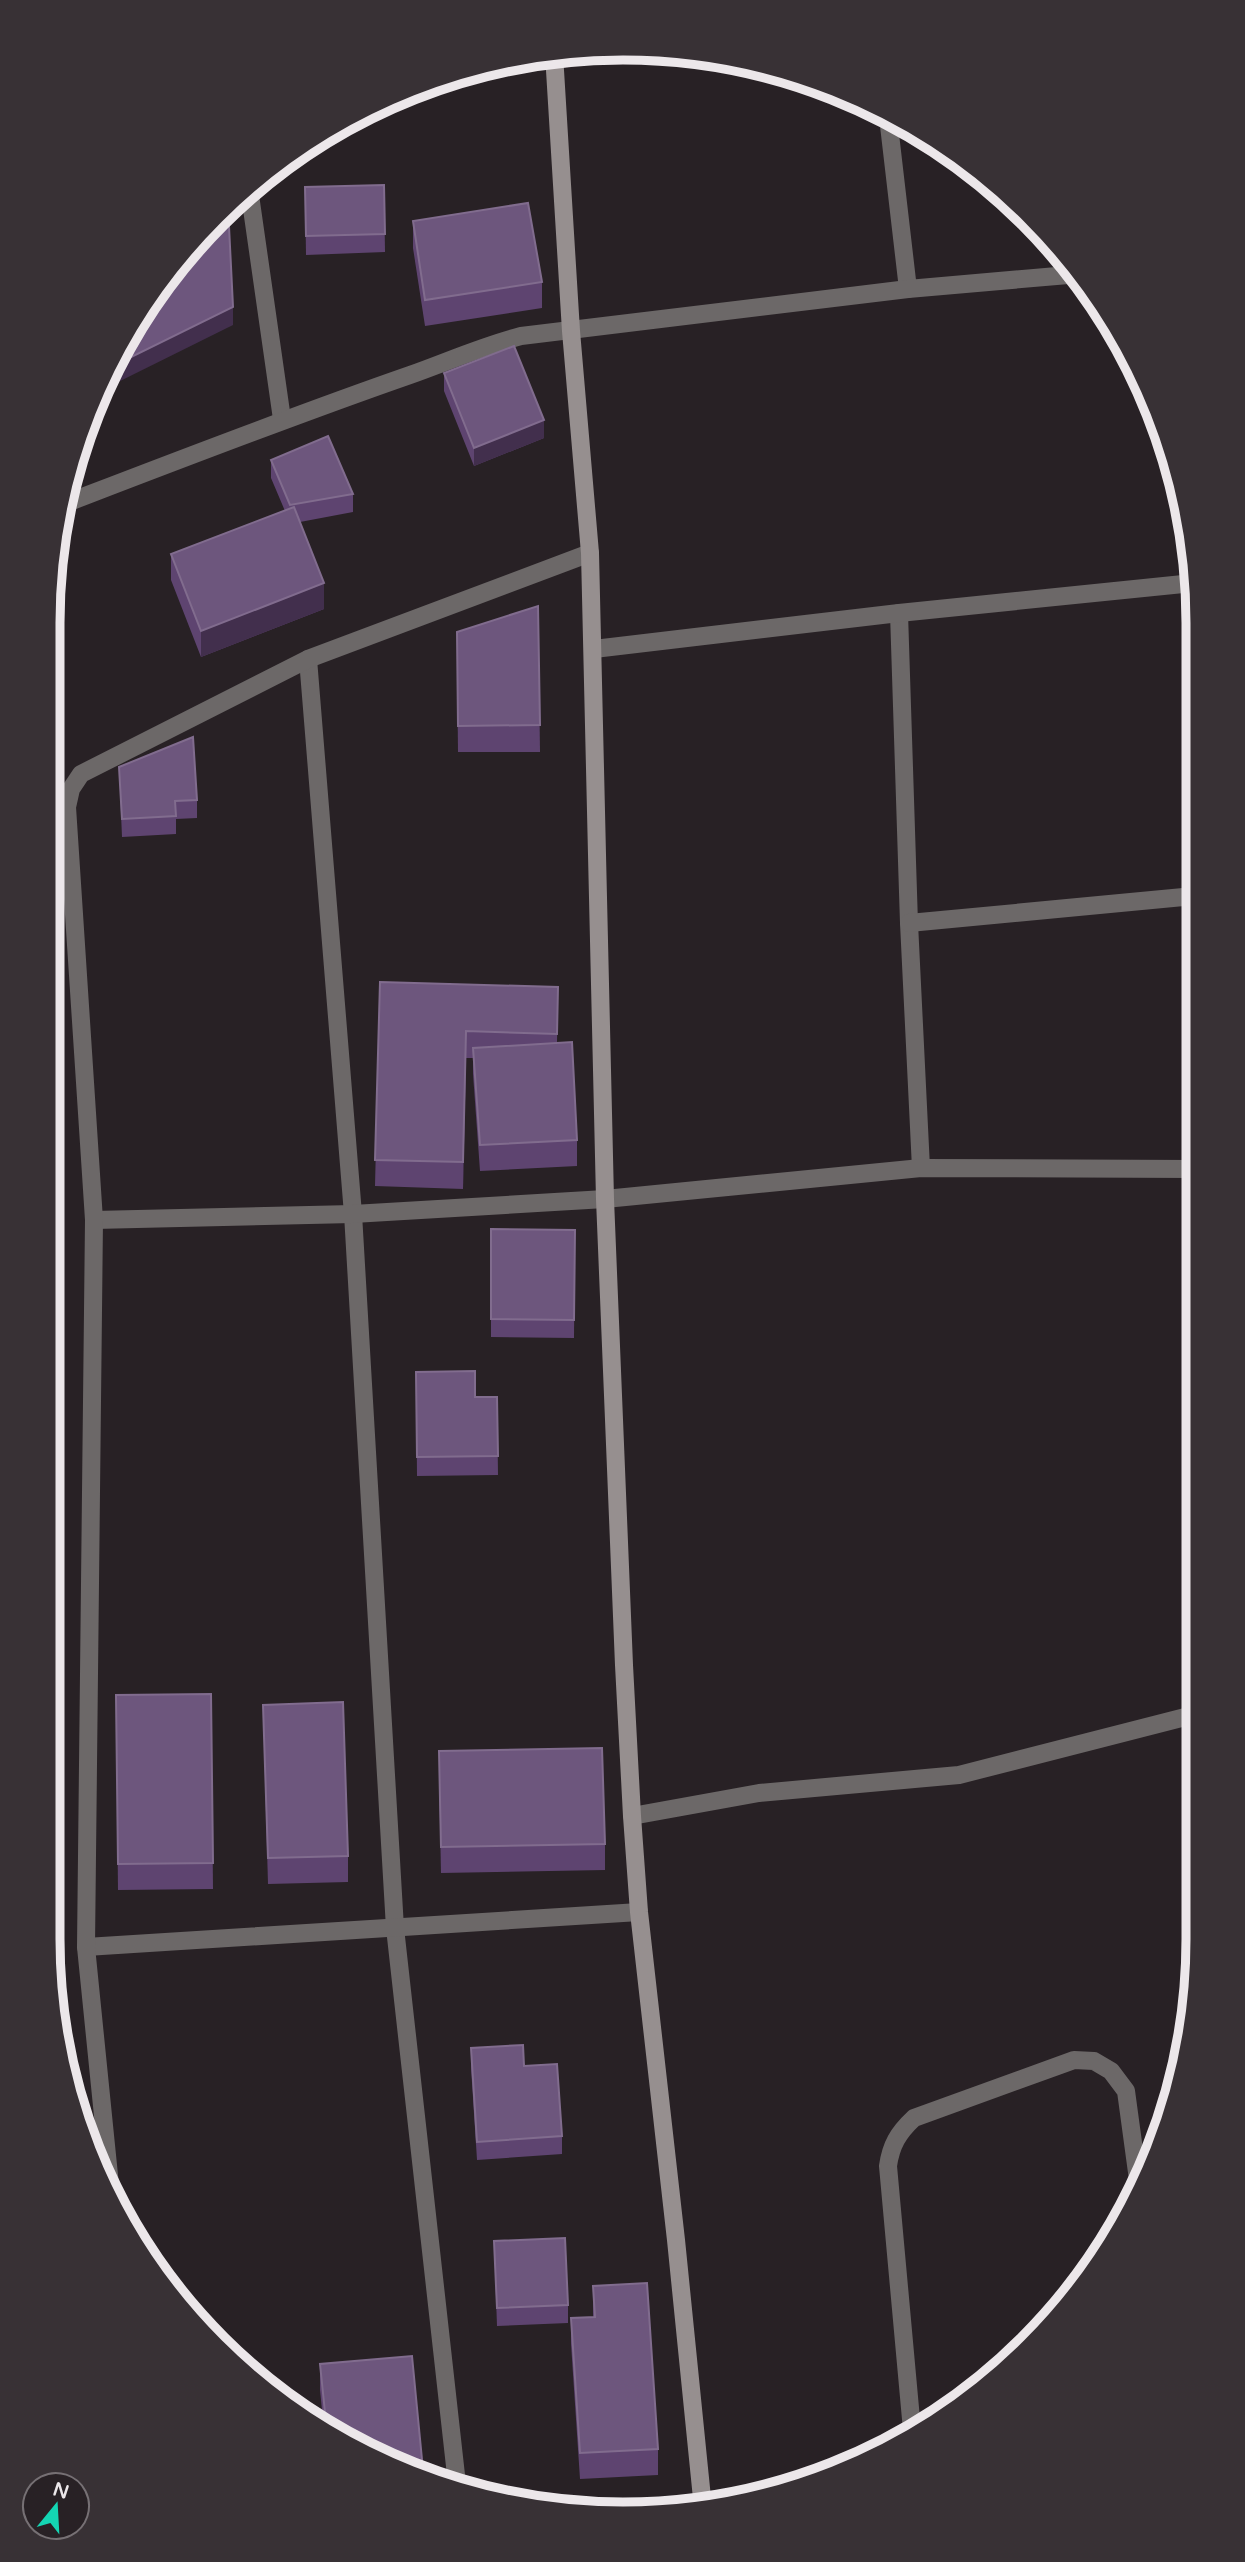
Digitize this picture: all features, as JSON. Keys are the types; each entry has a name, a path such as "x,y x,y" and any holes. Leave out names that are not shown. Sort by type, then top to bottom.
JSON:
{"street":[{"path":"555,64 571,331 590,553 605,1199 622,1637 632,1816 639,1912 675,2226 702,2497"},
{"path":"889,127 908,289"},
{"path":"251,199 282,419"},
{"path":"73,501 282,419 493,343 520,336 908,289 1065,275"},
{"path":"108,2168 86,1947 94,1220 67,807 71,789 81,774 307,659 590,553"},
{"path":"594,649 899,613 1184,584"},
{"path":"899,613 909,923 921,1168"},
{"path":"307,659 353,1214 395,1928 456,2477"},
{"path":"909,923 1186,897"},
{"path":"94,1220 353,1214 605,1199 921,1168 1186,1169"},
{"path":"632,1816 759,1793 959,1775 1186,1717"},
{"path":"86,1947 639,1912"},
{"path":"911,2423 888,2166 891,2149 900,2132 914,2118 1073,2060 1094,2060 1111,2071 1126,2091 1137,2169"}],"building":[{"path":"384,185 385,234 306,236 305,187"},
{"path":"528,203 542,282 425,300 413,221"},
{"path":"229,220 233,307 125,360 154,310 176,280"},
{"path":"514,346 544,420 474,448 444,373"},
{"path":"328,436 353,494 290,505 271,460"},
{"path":"294,507 324,583 201,631 171,554"},
{"path":"538,606 540,725 458,726 457,632"},
{"path":"193,737 197,800 175,801 176,816 122,819 119,767"},
{"path":"380,982 558,987 557,1034 466,1031 463,1162 375,1160"},
{"path":"572,1042 577,1140 480,1145 473,1048"},
{"path":"491,1229 575,1230 574,1320 491,1319"},
{"path":"475,1371 475,1397 497,1397 498,1456 417,1457 416,1372"},
{"path":"211,1694 213,1863 118,1864 116,1695"},
{"path":"343,1702 348,1856 268,1858 263,1705"},
{"path":"602,1748 605,1844 441,1847 439,1751"},
{"path":"523,2045 524,2066 557,2064 562,2136 477,2142 471,2048"},
{"path":"565,2238 568,2305 497,2308 494,2241"},
{"path":"647,2283 658,2449 580,2453 571,2318 595,2317 593,2286"},
{"path":"412,2356 423,2466 373,2444 326,2418 320,2364"}]}
